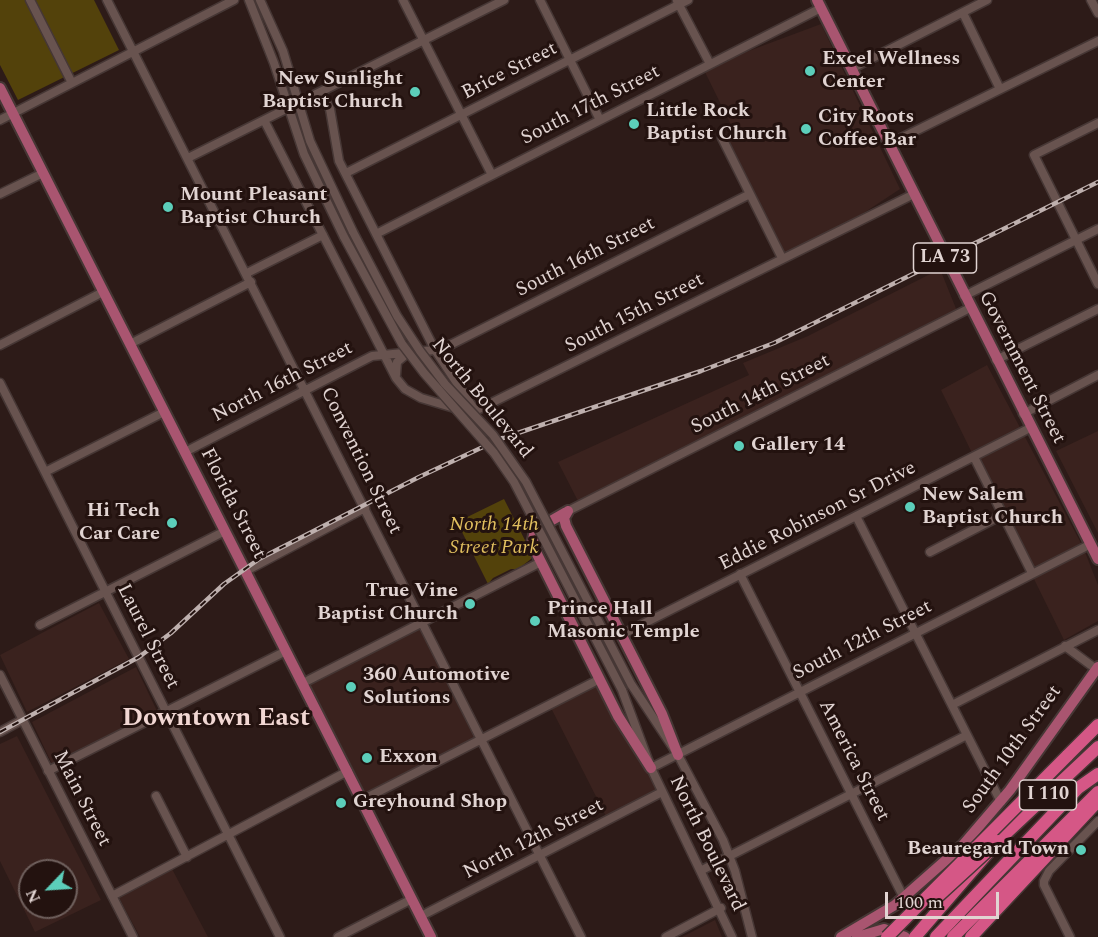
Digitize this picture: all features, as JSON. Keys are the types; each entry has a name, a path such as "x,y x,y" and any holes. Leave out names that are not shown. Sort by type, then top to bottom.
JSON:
{"highway":[{"path":"894,936 1098,725"},
{"name":"I 110","path":"894,936 1098,747"},
{"path":"936,937 1078,788 1098,774"},
{"name":"I 110","path":"953,937 1098,792"},
{"path":"971,937 1098,801"},
{"path":"915,937 998,842"}],"main road":[{"name":"Government Street","path":"820,3 964,296 1098,559"},
{"name":"Florida Street","path":"0,88 431,937"},
{"path":"568,511 534,531 532,544 618,716 651,768"},
{"path":"568,511 564,518 566,526 662,714 678,755"},
{"name":"South 10th Street","path":"841,937 879,916 904,898 963,845 1001,802 1097,668"},
{"path":"879,916 894,936"},
{"path":"857,937 875,930 894,936"}],"street":[{"path":"30,0 72,83"},
{"name":"Convention Street","path":"107,0 306,389 581,937"},
{"path":"0,120 234,0"},
{"name":"North Boulevard","path":"249,0 274,63 304,154 344,237 402,344 437,389 494,453 514,482 622,690 651,768 721,909 732,937"},
{"name":"North Boulevard","path":"260,0 280,43 321,167 397,316 445,384 493,435 526,482 631,684 678,755 730,856 752,937"},
{"path":"403,0 492,175"},
{"path":"188,158 504,0"},
{"path":"540,0 600,120"},
{"name":"Brice Street","path":"346,173 570,61 678,2 688,0"},
{"path":"851,69 987,0"},
{"path":"1091,0 1098,13"},
{"path":"678,2 710,64"},
{"name":"South 17th Street","path":"376,234 710,64 820,3"},
{"path":"963,13 1000,89"},
{"path":"889,144 1098,41"},
{"name":"North Boulevard","path":"311,97 319,96 327,103 337,155 435,350 476,412"},
{"path":"264,120 396,378 405,389 421,398 454,410 476,412"},
{"path":"1098,123 1034,155 1098,284"},
{"path":"722,138 782,258"},
{"path":"0,194 43,173"},
{"name":"South 16th Street","path":"435,350 750,194"},
{"name":"South 15th Street","path":"476,412 914,194"},
{"path":"964,296 1098,229"},
{"path":"247,273 322,236"},
{"path":"130,344 251,282"},
{"path":"0,345 103,292"},
{"name":"South 14th Street","path":"568,511 970,308"},
{"path":"996,360 1098,309"},
{"name":"North 16th Street","path":"185,452 368,358 383,353 435,350"},
{"path":"396,378 397,362 409,351"},
{"path":"1023,414 1098,375"},
{"name":"Laurel Street","path":"0,383 280,937"},
{"path":"45,472 164,412"},
{"name":"Eddie Robinson Sr Drive","path":"621,635 1030,428"},
{"path":"974,457 1032,573"},
{"path":"246,571 365,508"},
{"path":"930,552 1002,515"},
{"path":"856,516 1001,802"},
{"path":"40,625 225,531"},
{"name":"South 12th Street","path":"651,768 1091,544"},
{"path":"303,683 541,562"},
{"name":"America Street","path":"740,574 904,898"},
{"path":"952,705 1098,630"},
{"path":"1065,646 1097,668"},
{"path":"48,771 286,651"},
{"name":"Main Street","path":"0,675 133,937"},
{"path":"362,800 600,679"},
{"path":"0,732 22,720"},
{"path":"702,870 967,735"},
{"path":"112,896 348,771"},
{"name":"North 12th Street","path":"421,916 662,792"},
{"path":"156,796 187,857"},
{"path":"1070,937 1044,885 1049,870 1098,822"},
{"path":"338,937 412,899"},
{"path":"666,937 721,909"}],"shaded area":[{"path":"821,24 900,189 838,230 782,258 722,138 734,131 703,68"},
{"path":"940,269 957,311 578,501 558,462 749,375 743,363 808,336"},
{"path":"987,365 1083,547 1098,585 1098,621 1064,640 941,390"},
{"path":"1098,431 1098,533 1056,451"},
{"path":"99,603 129,659 27,712 0,655"},
{"path":"422,622 482,738 362,800 303,683"},
{"path":"136,667 157,711 53,766 32,722"},
{"path":"600,679 662,792 608,820 549,704"},
{"path":"17,736 101,900 78,911 78,859 18,859 18,898 0,861 0,744"},
{"path":"172,869 208,937 140,937 118,896"},
{"path":"29,919 62,919 35,932"},
{"path":"715,920 722,937 682,937"}],"green space":[{"path":"0,0 94,0 119,50 18,100 0,65"},
{"name":"North 14th Street Park","path":"504,499 531,552 531,559 518,569 511,569 493,578 488,584 457,522"}],"railway":[{"path":"0,732 139,657 171,633 224,584 259,559 419,477 500,439 701,371 774,343 1098,182"}],"place":[{"name":"Excel Wellness Center","path":"810,71"},
{"name":"New Sunlight Baptist Church","path":"415,92"},
{"name":"Little Rock Baptist Church","path":"634,124"},
{"name":"City Roots Coffee Bar","path":"806,129"},
{"name":"Mount Pleasant Baptist Church","path":"168,207"},
{"name":"Gallery 14","path":"739,446"},
{"name":"New Salem Baptist Church","path":"910,507"},
{"name":"Hi Tech Car Care","path":"172,523"},
{"name":"True Vine Baptist Church","path":"470,604"},
{"name":"Prince Hall Masonic Temple","path":"535,621"},
{"name":"360 Automotive Solutions","path":"351,687"},
{"name":"Exxon","path":"367,758"},
{"name":"Greyhound Shop","path":"341,803"},
{"name":"Beauregard Town","path":"1081,850"}],"district":[{"name":"Downtown East","path":"216,720"}]}
